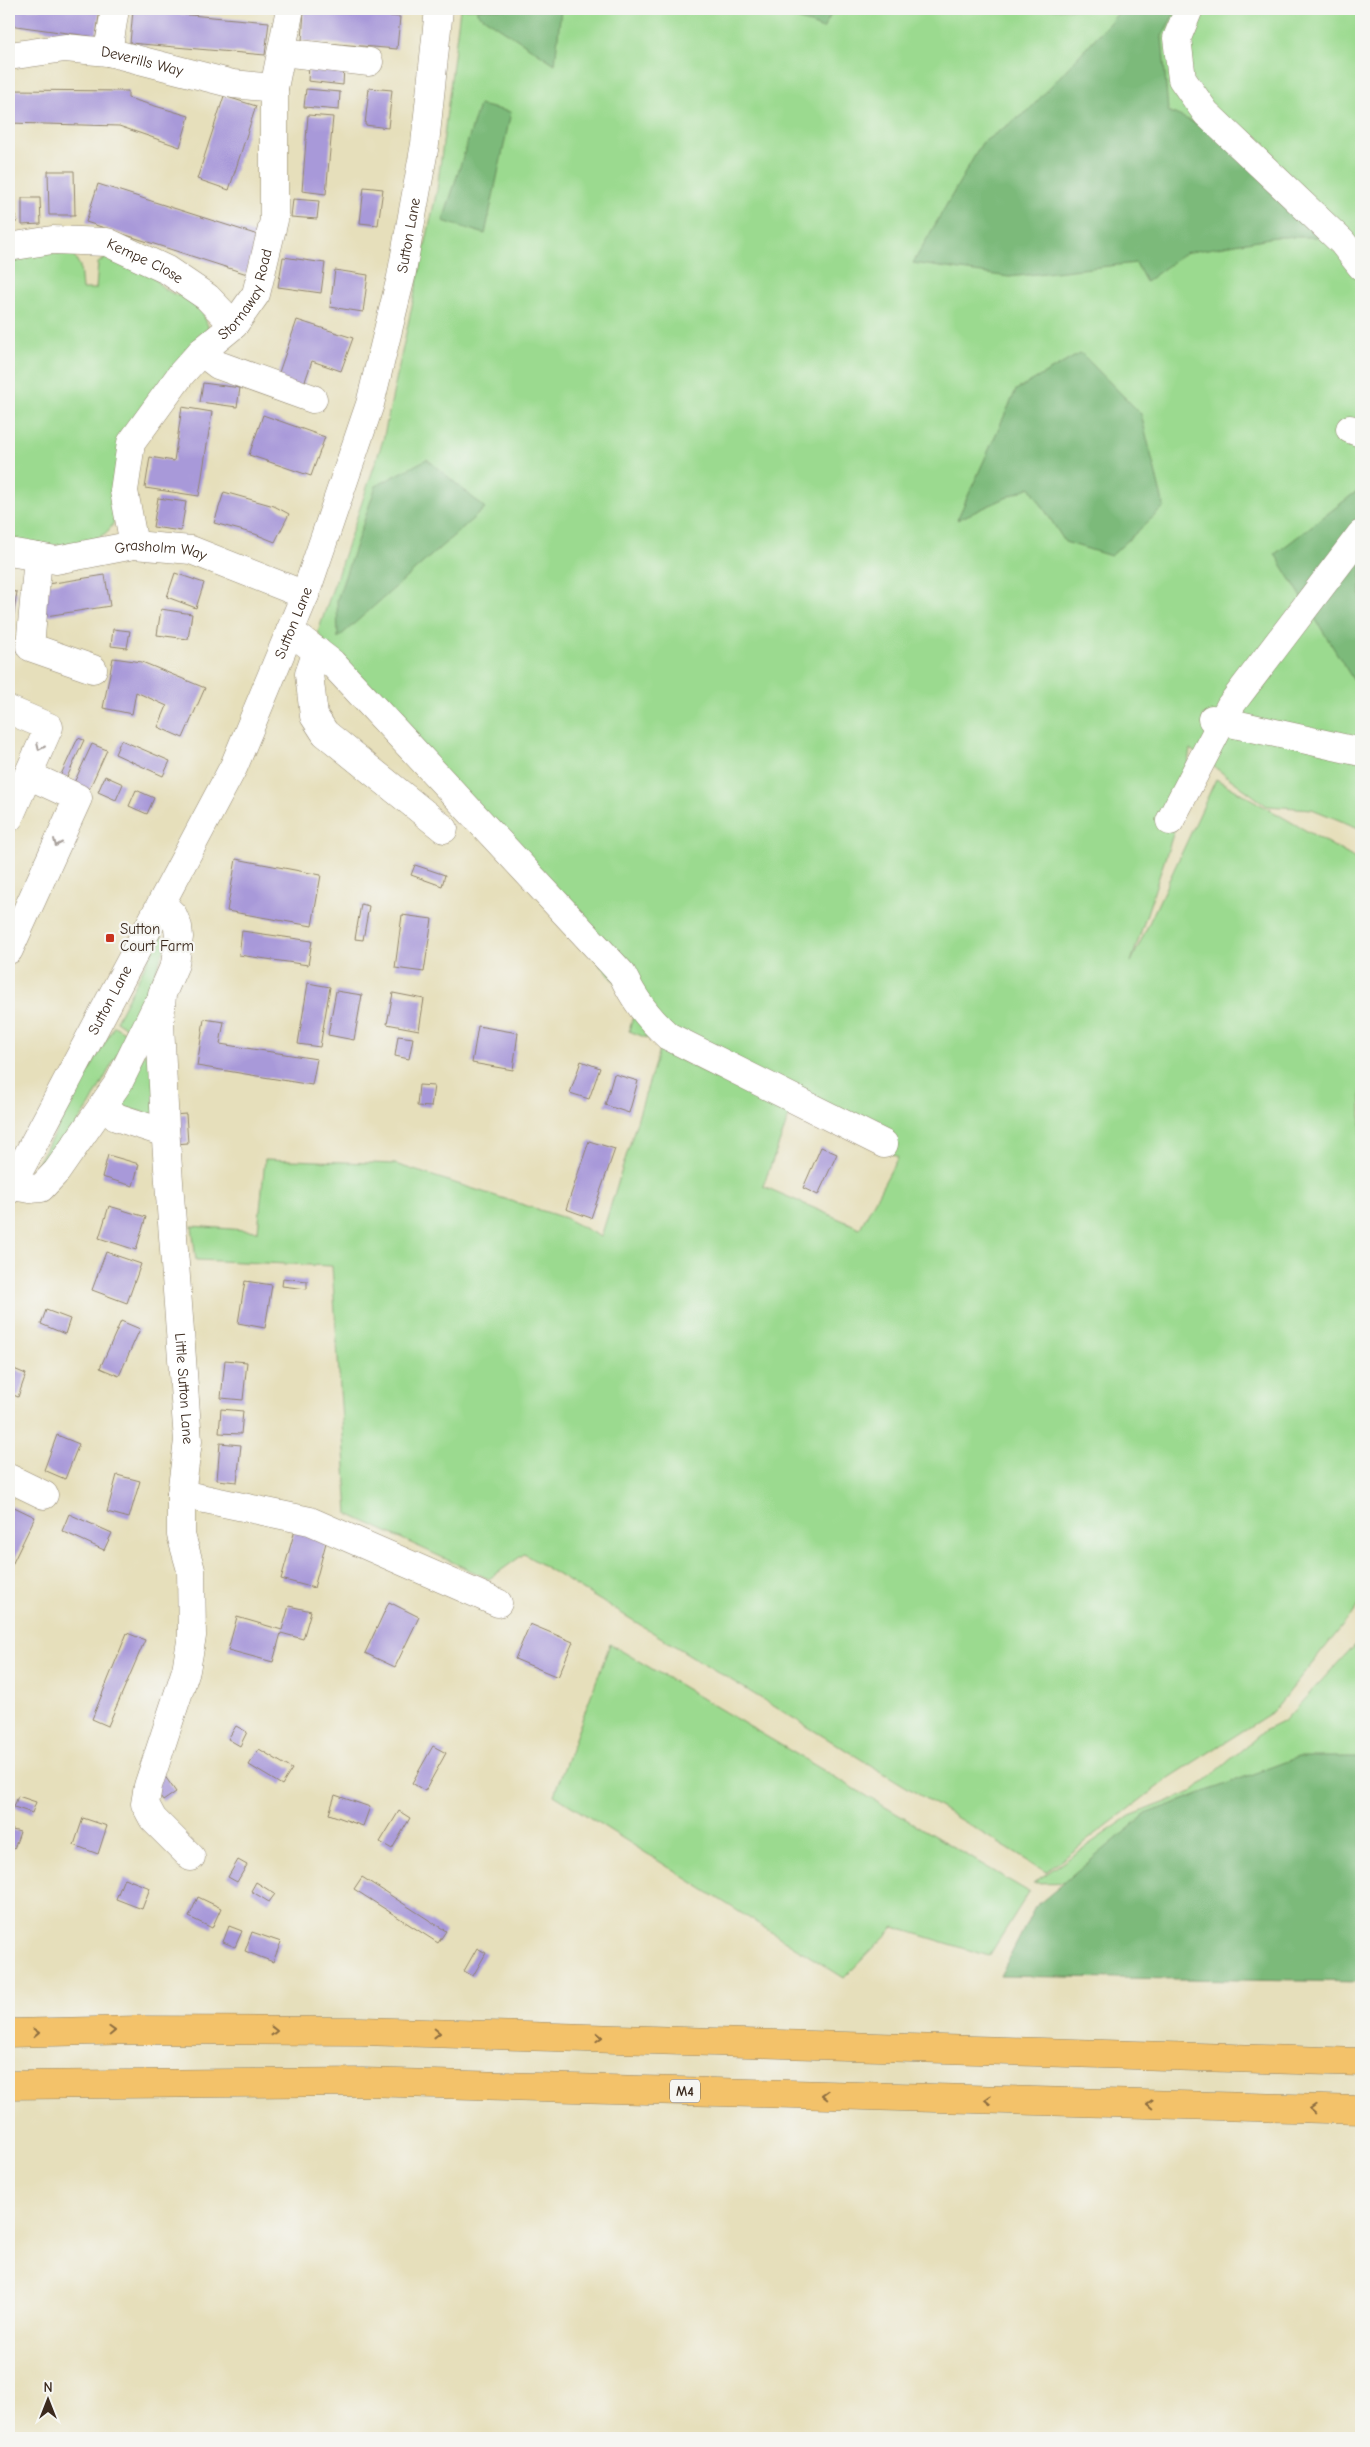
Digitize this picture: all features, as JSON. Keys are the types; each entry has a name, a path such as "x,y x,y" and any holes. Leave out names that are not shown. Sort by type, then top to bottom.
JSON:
{"highway":[{"path":"9,2034 138,2030 361,2031 1361,2062"},
{"name":"M4","path":"9,2085 362,2082 1361,2110"}],"street":[{"path":"108,52 115,9"},
{"name":"Stornaway Road","path":"134,545 124,491 130,443 182,373 201,352 234,324 256,294 274,220 274,88 290,9"},
{"name":"Sutton Lane","path":"10,1188 234,766 305,595 370,404 401,278 425,144 439,9"},
{"path":"1189,9 1177,38 1182,78 1206,113 1342,242 1361,266"},
{"name":"Deverills Way","path":"9,56 65,48 108,52 233,84 274,88"},
{"path":"282,52 370,62"},
{"name":"Kempe Close","path":"9,246 52,240 107,242 167,270 207,297 234,324"},
{"path":"201,352 218,365 313,399"},
{"path":"1170,821 1217,720 1230,706 1361,534"},
{"name":"Grasholm Way","path":"9,552 56,560 134,545 191,550 305,595"},
{"path":"38,557 30,647 93,669"},
{"path":"290,631 332,663 622,974 635,999 649,1018 668,1036 884,1144"},
{"path":"316,651 310,674 314,716 325,733 444,829"},
{"path":"9,710 49,727 9,818"},
{"path":"1217,720 1361,752"},
{"path":"9,950 78,798 28,775"},
{"name":"Little Sutton Lane","path":"162,904 173,915 178,927 179,937 175,964 162,994 160,1023 188,1441 181,1494 181,1535 190,1570 192,1636 186,1670 148,1786 145,1804 156,1824 191,1857"},
{"path":"10,1188 30,1189 45,1185 104,1106 133,1058 162,994"},
{"path":"104,1106 116,1117 166,1133"},
{"path":"9,1478 44,1495"},
{"path":"181,1494 310,1522 498,1603"}],"green space":[{"path":"460,9 1361,9 1361,829 1312,809 1267,806 1190,749 1181,810 1131,962 1216,779 1361,862 1361,1603 1274,1711 1169,1778 1046,1872 524,1554 489,1579 348,1514 332,1266 196,1260 192,1226 258,1231 265,1159 395,1164 565,1218 601,1237 659,1050 790,1114 763,1186 860,1228 898,1157 672,1048 629,1031 636,1006 329,650 318,632 383,440 437,190"},
{"path":"477,9 561,9 555,64 477,13"},
{"path":"773,9 834,9 823,29"},
{"path":"1122,9 1177,9 1162,36 1168,111 1266,154 1322,237 1275,237 1185,253 1146,282 1136,263 1009,277 913,263 982,143 1028,111"},
{"path":"479,105 511,112 485,234 443,221"},
{"path":"32,252 73,254 80,266 82,289 96,289 98,263 108,256 149,268 156,280 166,290 197,300 193,305 203,313 209,329 163,383 110,529 90,541 42,548 29,547 9,536 9,256"},
{"path":"1081,353 1141,414 1164,507 1111,556 1065,542 1030,487 957,520 1016,390"},
{"path":"427,459 485,508 338,638 337,600 376,486"},
{"path":"1361,488 1361,688 1357,686 1275,554"},
{"path":"161,935 167,943 131,1031 116,1021"},
{"path":"114,1026 128,1034 90,1105 39,1180 33,1172"},
{"path":"153,1039 156,1116 120,1106 118,1101"},
{"path":"1361,1638 1361,1877 1033,1883 1130,1816 1192,1792 1264,1731 1284,1721"},
{"path":"610,1644 1029,1892 989,1956 894,1927 844,1978 554,1795"},
{"path":"1298,1757 1361,1757 1361,1982 1000,1976 1035,1907 1146,1814"}],"building":[{"path":"9,9 100,9 96,37 9,25"},
{"path":"304,9 400,17 397,49 302,41"},
{"path":"133,10 269,22 265,55 130,43"},
{"path":"309,64 344,67 343,85 308,81"},
{"path":"369,88 392,90 388,128 365,125"},
{"path":"306,89 340,92 339,110 304,107"},
{"path":"9,90 128,91 128,98 189,116 180,147 119,126 9,123"},
{"path":"224,96 256,106 229,190 197,179"},
{"path":"308,115 333,117 326,194 302,191"},
{"path":"48,171 74,171 75,215 49,215"},
{"path":"98,184 258,235 247,274 86,222"},
{"path":"364,187 383,189 378,225 360,223"},
{"path":"22,198 40,198 41,224 22,225"},
{"path":"293,199 319,201 317,219 291,217"},
{"path":"9,202 18,221 9,226"},
{"path":"283,257 325,263 321,293 278,287"},
{"path":"335,270 368,275 363,312 330,307"},
{"path":"297,320 353,338 341,371 312,361 301,393 275,384"},
{"path":"203,383 240,388 237,407 200,402"},
{"path":"182,407 212,412 199,496 145,488 150,457 174,461"},
{"path":"263,415 325,437 311,476 249,455"},
{"path":"224,492 274,506 289,514 275,542 255,534 214,523"},
{"path":"158,498 186,502 181,531 153,527"},
{"path":"175,573 204,583 196,608 167,597"},
{"path":"105,575 110,606 46,616 41,585"},
{"path":"9,591 17,592 12,625 9,624"},
{"path":"161,609 192,614 188,639 157,635"},
{"path":"113,629 130,631 127,648 111,646"},
{"path":"113,658 142,662 205,688 183,738 158,727 167,706 136,692 132,714 103,708"},
{"path":"78,738 84,740 64,784 58,781"},
{"path":"121,740 170,761 163,776 115,754"},
{"path":"92,744 107,750 87,794 72,787"},
{"path":"105,776 123,784 116,800 98,792"},
{"path":"136,790 154,798 147,814 129,806"},
{"path":"236,859 321,875 312,926 227,911"},
{"path":"415,865 445,875 442,886 411,875"},
{"path":"361,904 369,906 363,940 355,939"},
{"path":"402,915 432,919 424,972 395,968"},
{"path":"242,931 312,941 308,965 239,955"},
{"path":"308,983 330,987 320,1047 298,1044"},
{"path":"336,991 362,995 354,1040 328,1035"},
{"path":"393,993 424,999 419,1030 387,1024"},
{"path":"204,1019 224,1022 220,1044 317,1059 312,1085 197,1066"},
{"path":"478,1026 518,1033 513,1070 472,1063"},
{"path":"398,1036 413,1038 409,1059 395,1056"},
{"path":"581,1061 600,1068 589,1099 570,1093"},
{"path":"614,1074 638,1081 629,1113 605,1105"},
{"path":"419,1085 434,1086 431,1107 417,1106"},
{"path":"186,1114 188,1143 175,1144 173,1115"},
{"path":"589,1141 615,1149 591,1218 566,1209"},
{"path":"821,1147 837,1154 818,1195 803,1188"},
{"path":"108,1155 139,1164 133,1186 102,1177"},
{"path":"109,1206 146,1217 136,1250 99,1238"},
{"path":"106,1252 141,1264 127,1303 92,1290"},
{"path":"283,1278 307,1281 307,1289 282,1286"},
{"path":"245,1281 272,1285 265,1328 238,1323"},
{"path":"46,1310 70,1319 65,1334 41,1324"},
{"path":"121,1321 140,1329 119,1376 100,1368"},
{"path":"225,1360 247,1362 243,1400 221,1398"},
{"path":"9,1367 26,1374 18,1397 9,1393"},
{"path":"221,1409 243,1411 241,1434 219,1433"},
{"path":"57,1435 79,1444 65,1479 44,1470"},
{"path":"220,1443 241,1445 237,1482 217,1480"},
{"path":"117,1475 140,1481 129,1518 107,1512"},
{"path":"12,1506 35,1517 9,1571 9,1512"},
{"path":"69,1514 112,1533 104,1550 62,1531"},
{"path":"295,1530 327,1539 314,1588 281,1579"},
{"path":"389,1602 419,1617 395,1667 365,1653"},
{"path":"289,1606 311,1611 303,1639 281,1633 273,1662 228,1650 237,1617 282,1630"},
{"path":"530,1624 573,1642 558,1677 515,1659"},
{"path":"127,1633 145,1640 108,1726 92,1719"},
{"path":"236,1726 247,1732 240,1746 228,1739"},
{"path":"433,1746 446,1753 425,1791 412,1783"},
{"path":"259,1749 292,1769 282,1785 249,1765"},
{"path":"162,1772 176,1792 163,1801 149,1781"},
{"path":"335,1795 370,1807 363,1826 329,1814"},
{"path":"18,1796 36,1802 32,1813 14,1807"},
{"path":"399,1811 410,1818 392,1849 380,1842"},
{"path":"83,1818 107,1826 98,1854 74,1845"},
{"path":"9,1829 20,1832 14,1849 9,1847"},
{"path":"238,1860 247,1865 237,1882 228,1877"},
{"path":"362,1877 446,1931 438,1943 354,1889"},
{"path":"124,1878 150,1888 142,1909 116,1899"},
{"path":"256,1882 275,1894 269,1902 251,1891"},
{"path":"198,1897 221,1908 212,1928 189,1917"},
{"path":"229,1926 242,1931 235,1947 223,1942"},
{"path":"252,1932 281,1942 273,1962 245,1951"},
{"path":"477,1948 486,1953 473,1976 464,1971"}],"place":[{"name":"Sutton Court Farm","path":"110,938"}]}
